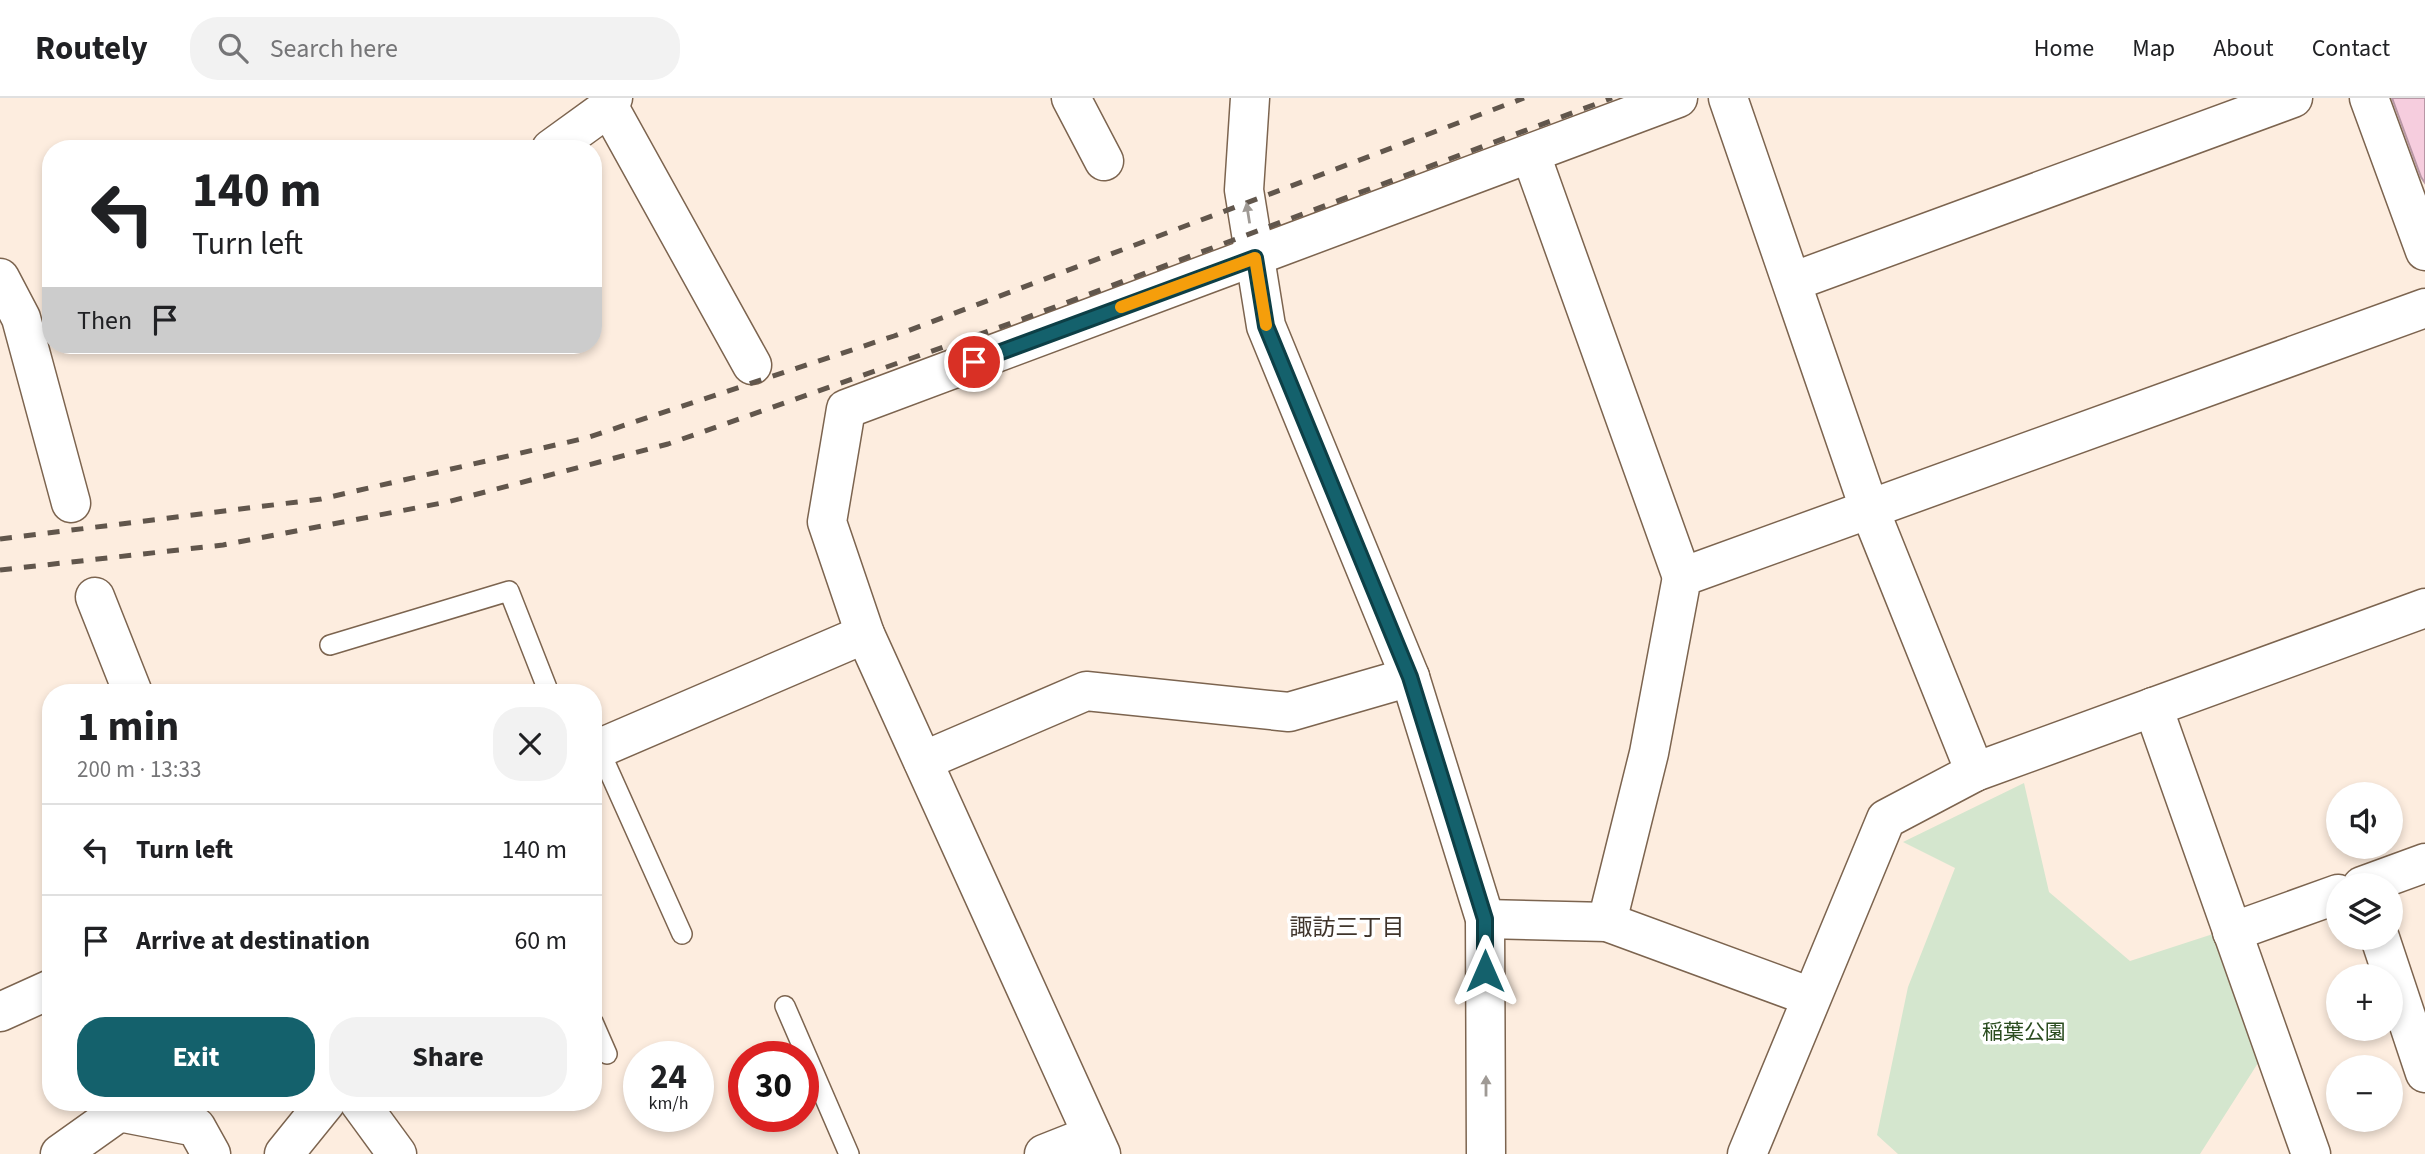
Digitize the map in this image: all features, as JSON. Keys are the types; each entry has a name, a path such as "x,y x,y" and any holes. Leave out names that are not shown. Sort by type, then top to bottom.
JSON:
{"street":[{"path":"1071,98 1104,161"},
{"path":"1250,98 1244,190 1266,326 1410,677 1485,919 1486,1154"},
{"path":"1044,1154 1096,1144 865,634 827,522 846,409 1678,98"},
{"path":"1728,98 1869,508 1975,772"},
{"path":"1792,282 2293,98"},
{"path":"2369,98 2425,251"},
{"path":"563,140 611,103 752,365"},
{"path":"1531,155 1682,577 1649,753 1607,922"},
{"path":"0,278 24,317 71,503"},
{"path":"1682,577 2425,308"},
{"path":"95,597 129,684"},
{"path":"1748,1154 1886,819 1975,772 2425,608"},
{"path":"602,747 865,634"},
{"path":"923,761 1086,691 1289,712 1410,677"},
{"path":"2153,707 2311,1154"},
{"path":"2398,873 2425,863"},
{"path":"2232,932 2326,898"},
{"path":"1485,919 1607,922 1811,997"},
{"path":"2383,950 2425,1073"},
{"path":"0,1012 42,993"},
{"path":"284,1154 319,1111"},
{"path":"366,1111 397,1154"},
{"path":"60,1154 119,1112 197,1127 211,1154"}],"lane":[{"path":"330,645 509,590 546,684"},
{"path":"602,763 682,934"},
{"path":"785,1006 849,1154"},
{"path":"602,1043 607,1054"}],"green space":[{"name":"稲葉公園","path":"2024,783 2049,892 2130,961 2213,934 2258,1063 2200,1154 1898,1154 1877,1135 1908,987 1955,868 1903,842"}],"building":[{"path":"2392,98 2425,98 2425,183 2421,177"}],"railway":[{"path":"0,539 321,499 586,438 894,336 1524,98"},
{"path":"0,570 223,545 447,502 668,444 1020,320 1612,98"}],"slow traffic":[{"path":"1121,307 1255,258 1266,325"}],"district":[{"name":"諏訪三丁目","path":"1347,927"}],"route":[{"path":"974,362 1255,258 1266,326 1410,677 1485,919 1485,971"}]}
